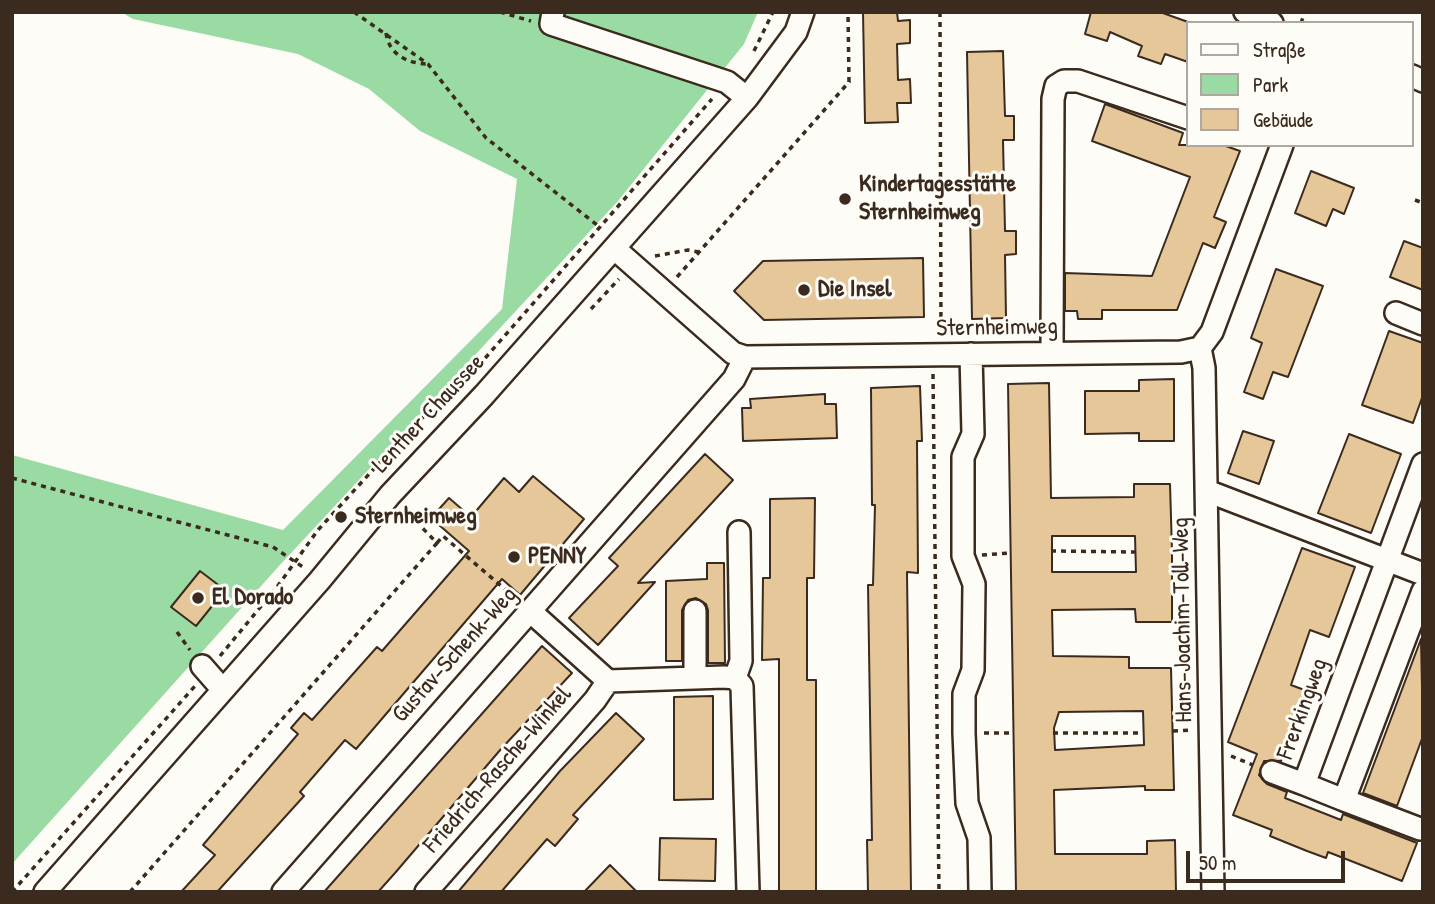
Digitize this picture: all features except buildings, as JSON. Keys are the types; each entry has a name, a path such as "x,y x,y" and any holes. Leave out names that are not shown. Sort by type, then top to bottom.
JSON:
{"street":[{"name":"Lenther Chaussee","path":"45,892 320,580 390,495 615,249 772,69 796,32 803,12"},
{"path":"1245,12 1267,21"},
{"path":"552,18 727,82 747,98"},
{"path":"1052,353 1053,99 1056,86 1064,81 1078,80 1186,117"},
{"path":"1200,348 1212,332 1276,147"},
{"path":"615,249 733,354 746,357"},
{"path":"1396,313 1423,324"},
{"name":"Sternheimweg","path":"746,357 1181,352 1200,348"},
{"name":"Hans-Joachim-Toll-Weg","path":"1200,348 1207,491 1213,892"},
{"path":"971,354 973,434 963,457 963,556 974,584 973,670 964,694 964,733 967,803 979,838 980,892"},
{"name":"Gustav-Schenk-Weg","path":"283,892 734,379 746,357"},
{"name":"Frerkingweg","path":"1420,829 1304,784 1423,464"},
{"path":"1207,491 1423,574"},
{"path":"739,532 741,661 735,678 742,685 745,696 748,892"},
{"path":"1344,800 1423,591"},
{"name":"Friedrich-Rasche-Winkel","path":"530,611 608,681 735,678"},
{"path":"695,611 695,678"},
{"path":"204,669 223,691"},
{"name":"Friedrich-Rasche-Winkel","path":"426,892 595,700 608,681"},
{"path":"1272,772 1304,784"}],"path":[{"path":"354,12 428,64 485,138 600,226 615,249"},
{"path":"500,12 552,18"},
{"path":"750,57 773,12"},
{"path":"664,291 849,82 848,12"},
{"path":"939,892 937,355 940,12"},
{"path":"386,33 393,52 411,61 428,64"},
{"path":"12,892 366,475 413,426 466,380 727,82"},
{"path":"1415,200 1423,203"},
{"path":"590,310 618,280 652,257 688,250 699,252"},
{"path":"12,478 273,547 320,580"},
{"path":"413,501 404,511 437,543"},
{"path":"130,892 443,536 530,611"},
{"path":"1051,551 1136,551"},
{"path":"964,733 1014,733"},
{"path":"1053,733 1144,733"},
{"path":"1211,748 1272,772"}],"green space":[{"path":"121,12 758,12 744,44 618,201 279,566 12,864 12,455 283,530 502,309 517,179 420,131 369,89 298,54 133,19"}],"place":[{"name":"Kindertagesstätte Sternheimweg","path":"845,199"},
{"name":"Die Insel","path":"804,290"},
{"name":"Sternheimweg","path":"341,517"},
{"name":"PENNY","path":"514,557"},
{"name":"El Dorado","path":"198,598"}]}
